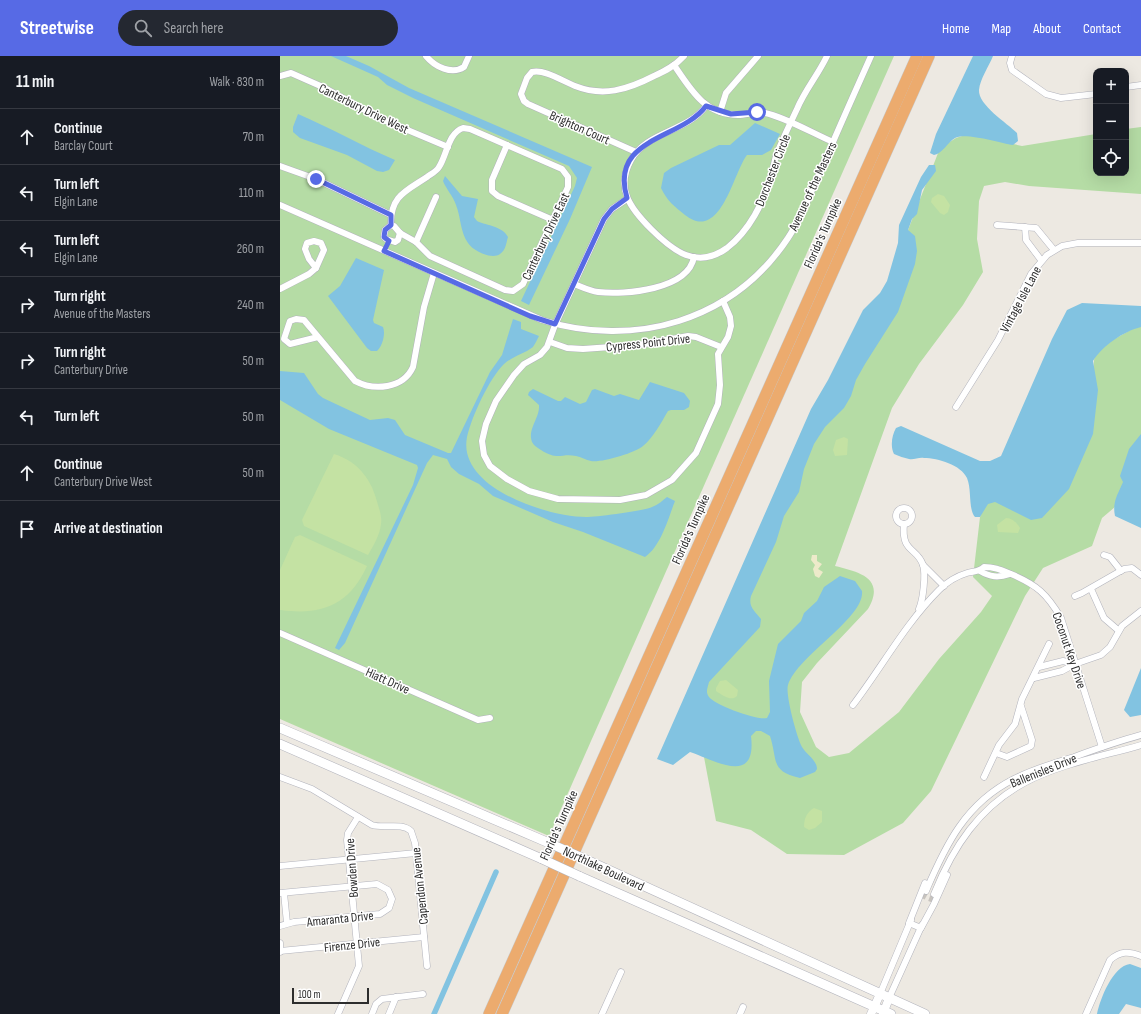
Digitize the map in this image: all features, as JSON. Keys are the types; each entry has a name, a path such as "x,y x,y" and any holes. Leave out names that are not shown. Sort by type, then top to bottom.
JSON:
{"highway":[{"name":"Florida's Turnpike","path":"489,1014 917,56"},
{"name":"Florida's Turnpike","path":"502,1014 929,56"},
{"path":"511,1014 541,928"},
{"path":"483,1014 520,944"}],"main road":[{"name":"Northlake Boulevard","path":"280,728 587,860 925,1014"},
{"name":"Northlake Boulevard","path":"280,744 542,859 873,1010 886,1013"}],"street":[{"path":"426,56 433,62 452,71 459,71 464,67 469,56"},
{"path":"684,56 674,66 696,97 706,106 720,112 738,115 766,113 833,142"},
{"path":"720,112 726,93 758,56"},
{"name":"Dorchester Circle","path":"627,198 636,213 667,245 679,253 694,257 709,256 723,250 734,241 748,225 767,190 776,157 791,123 800,103 827,56"},
{"name":"Avenue of the Masters","path":"280,205 530,316 555,324 586,331 634,331 675,323 705,311 723,301 755,276 788,238 803,211 871,56"},
{"path":"1012,56 1010,63 1012,70 1049,96 1065,98 1093,94"},
{"name":"Brighton Court","path":"636,152 524,101 521,91 527,78 532,72 537,71 584,89 604,92 619,91 636,85 674,66"},
{"name":"Canterbury Drive West","path":"280,76 291,73 325,88 366,112 448,148"},
{"path":"1129,87 1141,85"},
{"path":"706,106 694,118 647,143 636,152 626,172 625,187 627,198 618,203 609,212 555,324 550,342 540,355 520,367 504,387 486,424 482,437 482,446 484,455 490,466 507,479 533,493 558,499 620,500 639,497 656,490 679,474 696,453 718,404 720,385 717,359 721,347 728,337 731,326 730,317 723,301"},
{"name":"Canterbury Drive East","path":"391,215 394,204 401,195 438,169 455,133 460,129 466,128 507,145 562,169 567,174 569,184 553,220 523,284 513,291 505,290 433,258 416,242 400,233 394,226 391,225"},
{"path":"507,145 492,180 492,190 498,196 553,220"},
{"path":"280,166 316,179 391,215 391,225 385,230 384,233 384,237 389,241 398,240 400,233"},
{"path":"416,242 436,198"},
{"path":"997,225 1036,228 1054,250"},
{"path":"1025,227 1026,240 1041,260"},
{"path":"384,251 389,241"},
{"name":"Vintage Isle Lane","path":"956,407 998,340 1031,274 1041,260 1054,250 1078,243 1141,243"},
{"path":"574,284 599,292 627,292 652,288 684,276 691,268 694,257"},
{"path":"280,289 309,274 316,268"},
{"path":"318,337 290,344 284,339 290,321 299,318 304,320 355,381 363,384 381,386 389,386 401,382 408,375 414,364 424,307 434,273"},
{"name":"Cypress Point Drive","path":"550,342 567,348 583,349 639,345 688,336 696,337 721,347"},
{"path":"904,524 904,541 923,565 944,586"},
{"path":"1104,555 1110,557 1121,571"},
{"path":"916,614 922,597 923,565"},
{"name":"Coconut Key Drive","path":"853,705 916,614 944,586 961,575 980,571 984,567 997,567 1037,587 1052,601 1061,618 1102,747"},
{"path":"1075,596 1091,589 1121,571 1132,568 1141,575"},
{"path":"980,571 988,576 1000,577 1010,574"},
{"path":"1091,589 1104,618 1118,630"},
{"path":"1034,678 1062,671 1075,664 1104,653 1110,647 1118,630 1127,620 1141,611"},
{"name":"Hiatt Drive","path":"282,635 478,720 490,718"},
{"path":"984,777 996,753 1015,724 1021,705 1049,644"},
{"path":"1039,667 1063,661 1075,664"},
{"path":"996,753 1007,757 1030,746 1032,740 1021,705"},
{"name":"Ballenisles Drive","path":"926,891 942,852 967,816 991,793 1014,779 1037,769 1141,735"},
{"name":"Ballenisles Drive","path":"934,894 940,880 969,828 1003,796 1026,782 1049,772 1141,745"},
{"name":"Capendon Avenue","path":"280,778 312,789 358,817 377,826 401,826 408,829 414,838 427,966"},
{"name":"Bowden Drive","path":"338,1014 359,966 348,836 358,817"},
{"path":"873,1010 927,878 942,852"},
{"path":"280,866 416,854"},
{"path":"886,1013 889,998 938,895 954,854"},
{"path":"932,877 940,880"},
{"name":"Amaranta Drive","path":"280,926 287,923 384,912 389,908 392,899 388,890 380,885 282,893"},
{"path":"282,893 287,923"},
{"path":"909,923 922,898"},
{"path":"921,928 931,902"},
{"path":"909,923 921,928"},
{"name":"Firenze Drive","path":"280,943 280,952 424,937"},
{"path":"1086,1014 1110,960 1118,954 1125,952 1141,956"},
{"path":"602,1014 621,972"},
{"path":"372,1014 376,1004 382,999 423,994"},
{"path":"389,1014 396,997"},
{"path":"740,1014 743,1007"}],"green space":[{"path":"280,56 894,56 549,836 280,719"},
{"path":"1141,127 1141,194 1029,186 1005,182 984,186 979,201 977,239 983,272 963,305 919,364 892,408 835,566 861,574 872,583 874,590 873,598 868,609 817,663 802,682 800,712 816,747 829,757 849,753 899,712 939,659 981,612 992,596 973,577 980,517 987,499 1088,427 1095,350 1141,324 1141,451 1122,501 1102,518 1092,546 1043,568 1025,596 931,791 903,823 844,855 787,854 751,830 716,821 695,709 826,413 892,317 908,230 940,148 956,138 968,134 1022,146 1093,134 1093,176 1129,176 1129,129"},
{"path":"938,194 944,196 950,205 948,212 944,215 940,213 931,202 932,198"},
{"path":"844,437 848,439 847,455 835,456 833,450 836,440"},
{"path":"334,454 351,462 363,473 375,496 381,514 381,524 378,536 368,555 304,526 302,520"},
{"path":"1006,518 1017,524 1020,528 1018,533 998,532 997,525"},
{"path":"300,535 367,566 352,590 333,604 322,609 309,611 280,610 280,570 295,537"},
{"path":"726,680 738,690 735,698 726,697 716,691 720,681"},
{"path":"814,808 822,811 822,822 815,828 809,830 804,827 806,816 809,811"}],"sand":[{"path":"812,555 817,555 817,561 822,564 818,569 823,572 819,578 815,576 813,569 815,565 811,560"}],"water":[{"path":"331,56 346,56 369,66 409,88 592,167 570,219 529,305 521,301 575,186 577,178 569,166 413,98 387,85 378,77"},
{"path":"973,56 993,56 981,81 979,90 980,96 988,108 1017,133 1018,141 1013,145 983,138 960,136 955,138 940,152 934,155 930,153 936,134"},
{"path":"298,114 395,160 389,170 383,172 377,171 347,155 300,138 293,132 293,127"},
{"path":"755,123 780,134 771,150 762,155 747,155 731,189 717,213 708,220 697,221 685,215 666,197 661,188 664,173 671,168 719,145 730,145"},
{"path":"929,165 935,165 936,171 922,190 917,214 912,219 908,230 915,236 917,251 915,264 898,312 856,380 851,396 844,408 825,427 814,444 804,469 799,492 784,516 776,542 751,596 751,606 761,619 760,627 709,682 707,690 709,697 719,704 746,715 767,718 770,712 769,681 778,644 801,621 804,613 817,601 824,587 840,576 855,581 862,591 860,602 853,613 843,625 804,661 794,673 788,685 788,697 797,735 802,747 813,760 817,766 817,769 815,772 800,778 784,772 777,764 770,736 761,731 756,731 751,736 751,751 748,761 741,765 732,766 722,764 690,752 673,765 657,759 811,409 828,380 863,310 880,293 887,281 898,243 899,225 921,177"},
{"path":"445,176 462,196 478,199 474,217 477,221 498,228 508,237 505,248 500,254 497,256 492,256 478,252 470,246 465,239 455,202 443,181"},
{"path":"356,258 384,270 373,320 374,323 383,327 384,330 383,340 377,351 371,351 367,348 328,296 340,286"},
{"path":"1082,303 1141,306 1141,327 1134,329 1114,340 1097,355 1093,361 1098,390 1093,434 1069,489 1042,518 1031,520 995,502 988,504 980,517 975,517 973,514 967,478 960,469 936,459 909,459 894,454 892,448 893,434 896,428 901,426 980,461 990,461 1001,456 1052,339 1067,310"},
{"path":"513,319 521,322 521,329 539,336 533,347 504,364 487,388 482,398 467,437 468,455 476,471 490,485 508,496 550,512 570,516 591,517 647,509 658,504 667,497 675,501 660,539 651,552 645,557 583,532 553,522 493,496 479,484 459,474 451,467 447,459 433,455 427,463 345,643 339,650 335,648 413,485 418,468 417,465 329,429 280,400 280,371 304,373 318,394 323,398 370,420 388,418 395,420 405,435 451,453 490,372 502,355"},
{"path":"650,382 684,393 690,401 689,407 684,410 668,411 647,443 639,449 610,459 591,461 571,455 552,455 537,448 532,442 532,428 539,410 539,405 528,395 533,389 558,401 561,401 565,397 580,404 586,402 592,390 595,389 614,396 620,394 639,400"},
{"path":"1141,434 1141,528 1115,516 1114,506 1123,482 1120,476 1129,449"},
{"path":"1141,668 1141,715 1130,717 1124,710"},
{"path":"1130,964 1141,968 1141,1008 1126,1004 1119,1014 1097,1014 1108,984 1118,971 1124,966"}],"waterway":[{"path":"434,1014 496,872"}],"tunnel":[{"path":"922,898 926,891"},
{"path":"931,902 934,894"}],"route":[{"path":"316,179 391,215 391,225 387,227 384,233 384,237 389,241 384,251 530,316 555,324 604,219 618,203 627,198 625,187 626,172 628,165 636,152 647,143 694,118 701,113 706,106 720,112 738,115 757,112"}]}
